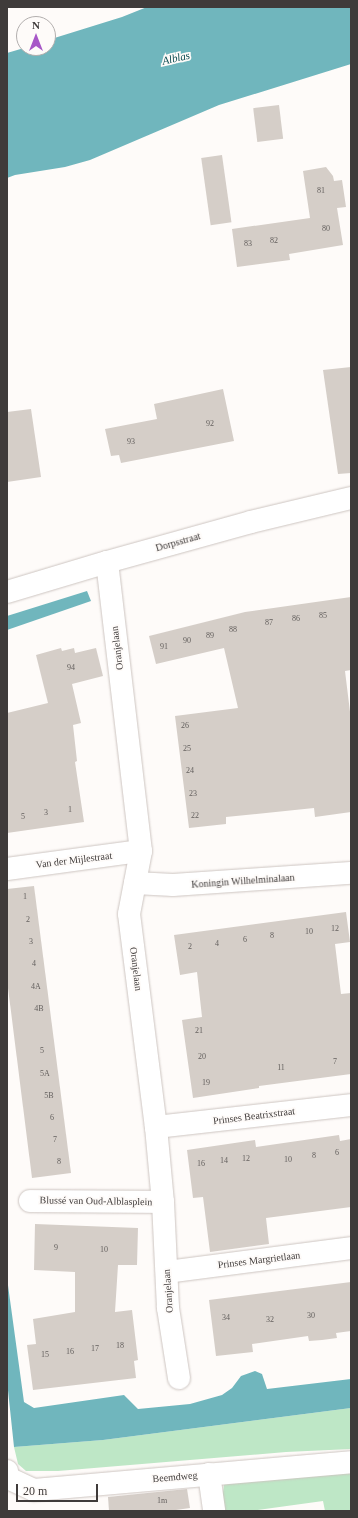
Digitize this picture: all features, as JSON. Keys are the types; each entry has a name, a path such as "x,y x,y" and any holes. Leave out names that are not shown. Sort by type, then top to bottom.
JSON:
{"street":[{"name":"Dorpsstraat","path":"7,592 107,562 251,522 351,498"},
{"name":"Oranjelaan","path":"107,562 141,851 129,914 156,1127 163,1202 168,1308 179,1378"},
{"name":"Van der Mijlestraat","path":"7,869 141,851"},
{"name":"Koningin Wilhelminalaan","path":"135,883 173,885 351,873"},
{"name":"Prinses Beatrixstraat","path":"156,1127 351,1105"},
{"name":"Blussé van Oud-Alblasplein","path":"30,1201 163,1202"},
{"name":"Prinses Margrietlaan","path":"167,1272 351,1248"},
{"name":"Beemdweg","path":"7,1471 8,1478 34,1490 351,1462"},
{"name":"Beemdweg","path":"209,1474 214,1511"}],"green space":[{"path":"351,1408 351,1449 286,1452 58,1471 26,1471 18,1464 14,1447 103,1440"},
{"path":"351,1465 351,1511 325,1511 323,1501 250,1511 224,1511 222,1499 224,1485 230,1476"}],"water":[{"name":"Alblas","path":"147,7 351,7 351,64 219,105 90,160 65,167 15,175 7,178 7,53 16,50 16,56 56,56 56,38 122,17"},
{"path":"87,591 91,601 7,630 7,616"},
{"path":"7,1278 24,1402 34,1408 124,1395 138,1409 190,1404 222,1395 232,1388 241,1376 255,1371 262,1374 267,1389 351,1379 351,1408 103,1440 14,1447 7,1381"}],"building":[{"path":"279,105 283,139 257,142 253,108"},
{"path":"222,155 231,222 211,225 201,158"},
{"path":"326,167 333,176 334,181 342,180 346,207 337,208 343,245 289,254 290,260 237,267 232,229 310,218 303,171"},
{"path":"351,367 351,473 338,474 323,370"},
{"path":"223,389 234,441 121,463 119,455 111,456 105,429 157,419 154,404"},
{"path":"31,409 41,477 7,482 7,412"},
{"path":"351,597 351,670 345,671 351,720 351,812 315,817 314,808 226,817 226,824 189,828 175,716 238,708 224,648 156,664 149,636 245,612"},
{"path":"61,648 62,651 74,648 75,653 96,648 103,676 72,684 81,723 73,725 77,761 75,762 84,822 7,833 7,713 48,703 36,655"},
{"path":"34,886 71,1173 32,1178 7,980 7,889"},
{"path":"346,912 350,942 335,944 341,994 351,993 351,1074 259,1086 259,1088 193,1098 182,1020 202,1017 197,972 180,975 174,935"},
{"path":"339,1135 340,1141 351,1139 351,1207 266,1218 269,1244 210,1252 203,1197 193,1198 187,1150 255,1140 256,1147"},
{"path":"35,1224 138,1228 137,1265 118,1265 115,1312 132,1310 138,1360 134,1361 136,1378 33,1390 27,1345 36,1344 33,1319 75,1312 75,1272 34,1270"},
{"path":"351,1282 351,1331 336,1333 337,1338 322,1340 309,1341 308,1336 252,1344 253,1352 216,1356 209,1300"},
{"path":"187,1489 190,1508 169,1511 109,1511 108,1497"}]}
